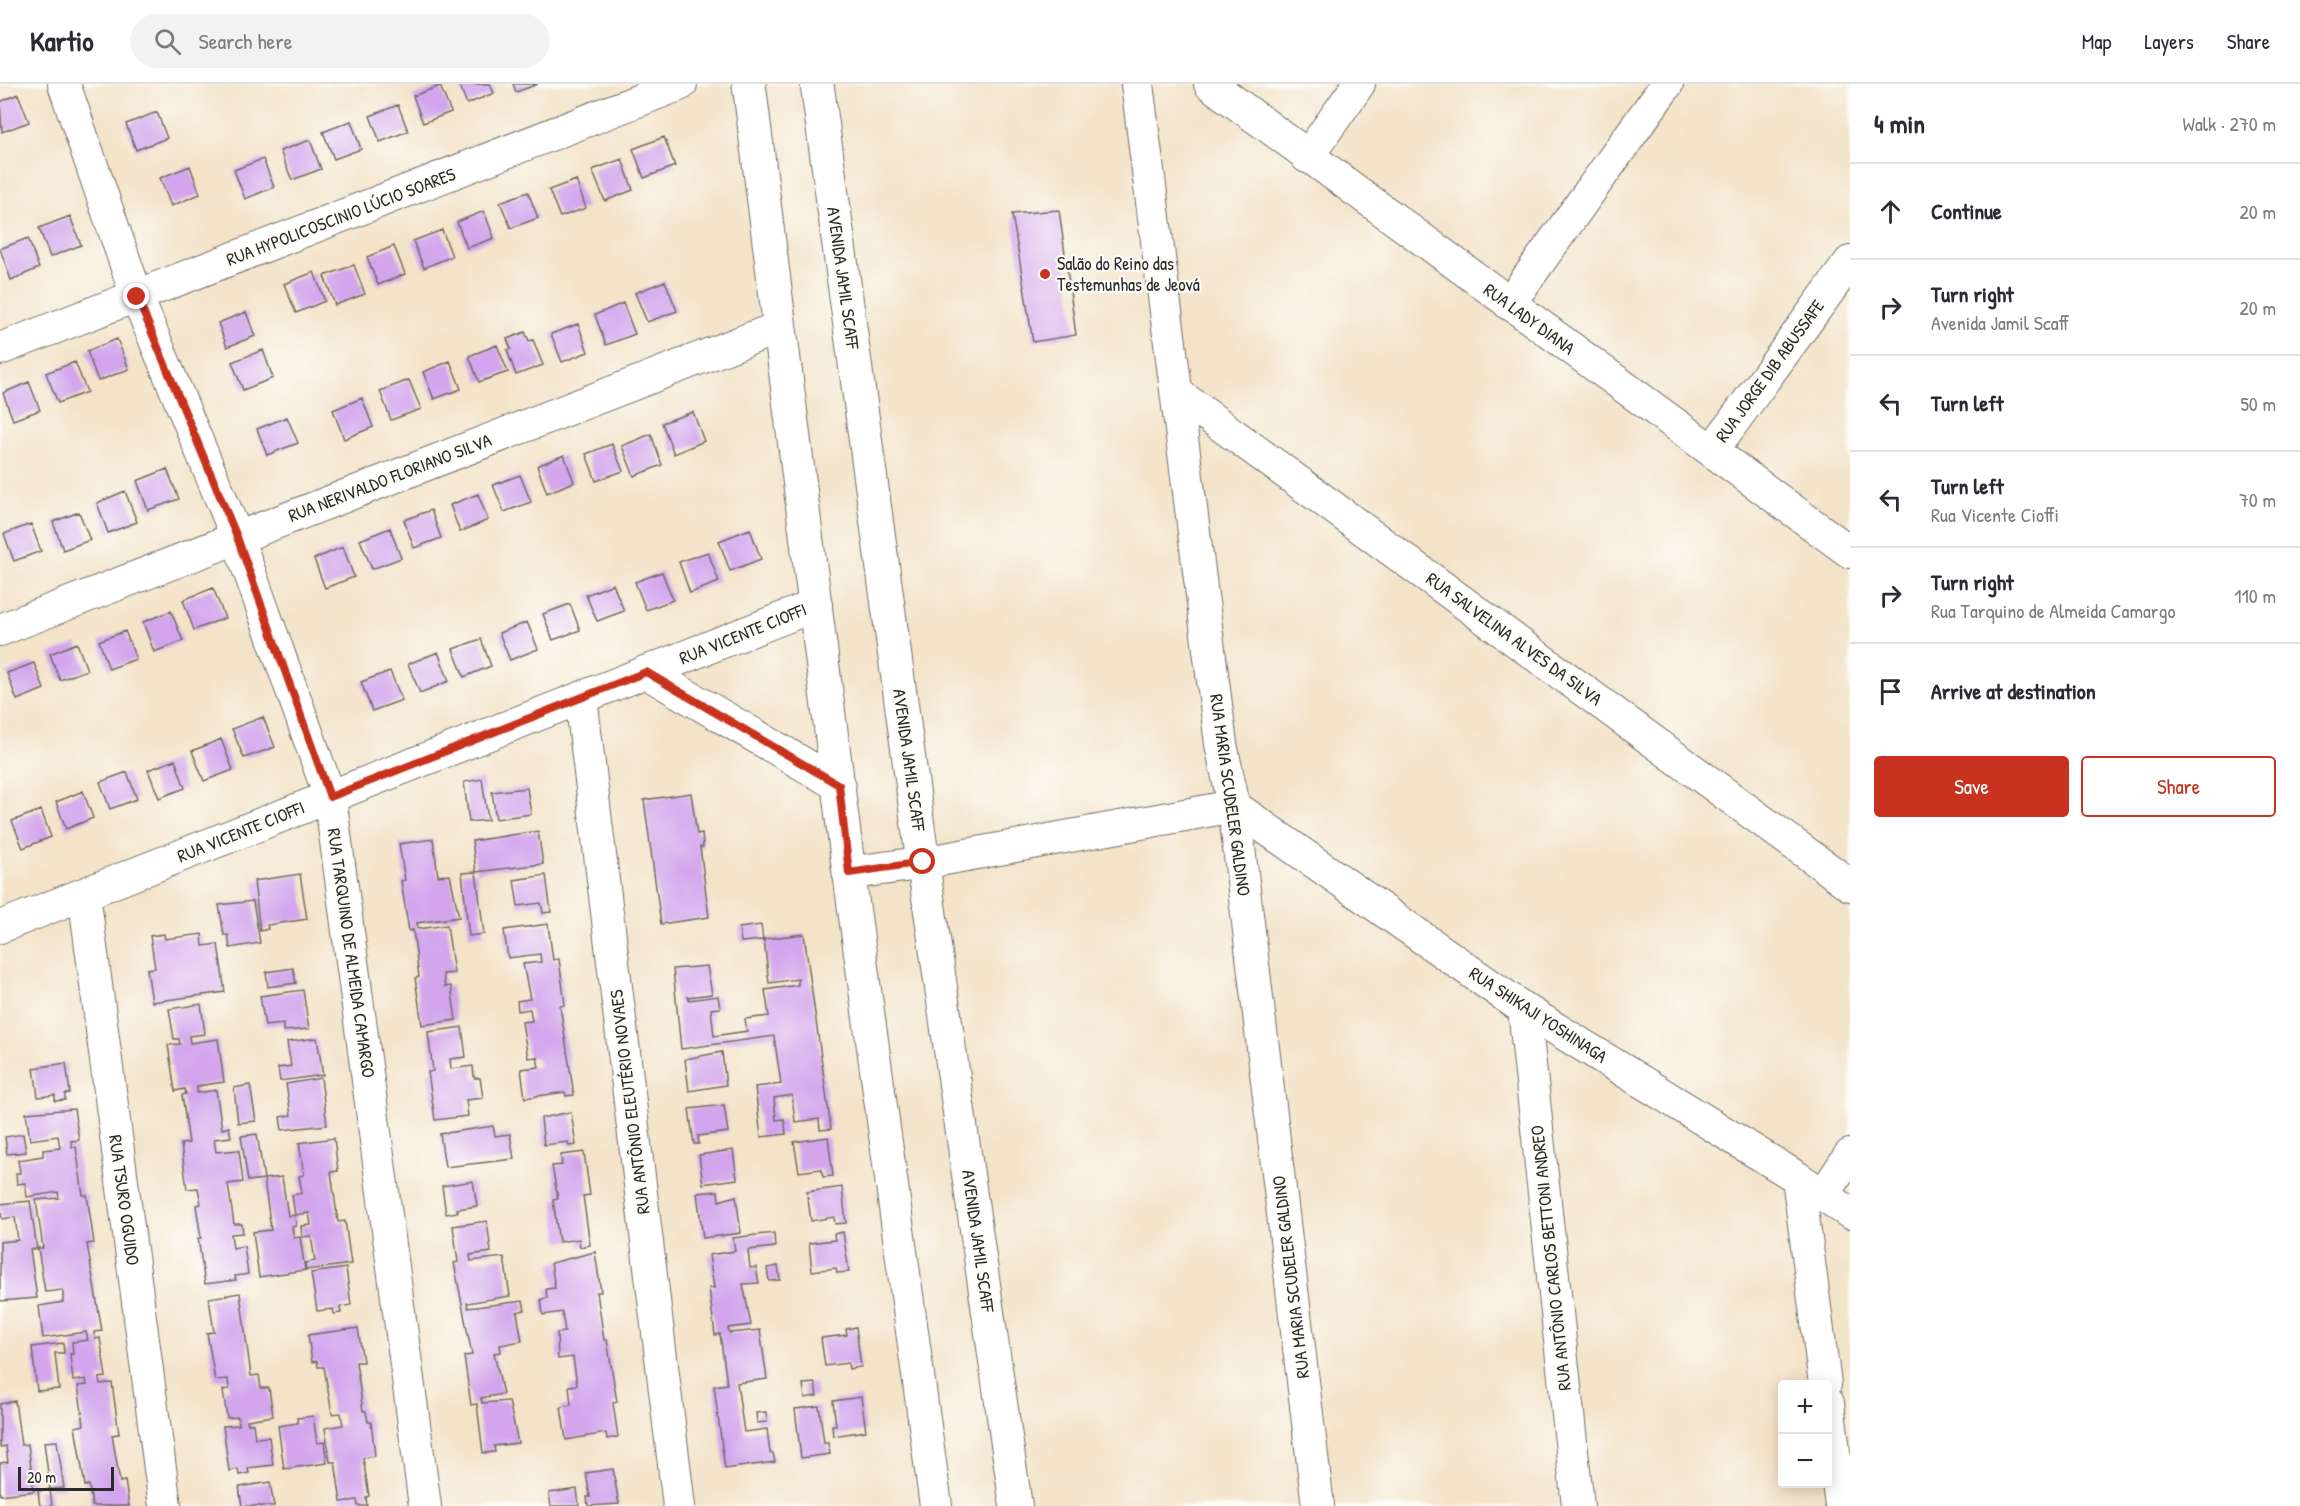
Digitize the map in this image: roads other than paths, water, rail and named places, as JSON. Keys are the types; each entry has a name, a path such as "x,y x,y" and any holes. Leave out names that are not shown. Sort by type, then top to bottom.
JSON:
{"street":[{"name":"RUA TARQUINO DE ALMEIDA CAMARGO","path":"64,84 137,297 237,537 330,797 424,1506"},
{"name":"RUA HYPOLICOSCINIO LÚCIO SOARES","path":"0,349 681,84"},
{"path":"749,84 849,873 933,1505"},
{"name":"AVENIDA JAMIL SCAFF","path":"817,84 923,862 1016,1506"},
{"name":"RUA MARIA SCUDELER GALDINO","path":"1137,84 1221,744 1234,806 1318,1506"},
{"name":"RUA LADY DIANA","path":"1210,84 1850,552"},
{"path":"1307,157 1359,84"},
{"path":"1509,304 1667,84"},
{"name":"RUA JORGE DIB ABUSSAFE","path":"1712,452 1850,262"},
{"name":"RUA NERIVALDO FLORIANO SILVA","path":"0,630 780,327"},
{"name":"RUA SALVELINA ALVES DA SILVA","path":"1178,394 1850,885"},
{"name":"RUA VICENTE CIOFFI","path":"0,927 816,605"},
{"path":"646,672 839,785"},
{"name":"RUA ANTÔNIO ELEUTÉRIO NOVAES","path":"580,698 679,1506"},
{"path":"849,873 923,862 1234,806"},
{"name":"RUA SHIKAJI YOSHINAGA","path":"1234,806 1524,1009 1811,1186 1850,1213"},
{"name":"RUA TSURO OGUIDO","path":"84,894 165,1506"},
{"name":"RUA ANTÔNIO CARLOS BETTONI ANDREO","path":"1524,1009 1578,1506"},
{"path":"1825,1380 1811,1186 1850,1155"},
{"path":"1831,1434 1841,1506"}],"place":[{"name":"Salão do Reino das Testemunhas de Jeová","path":"1045,274"}]}
